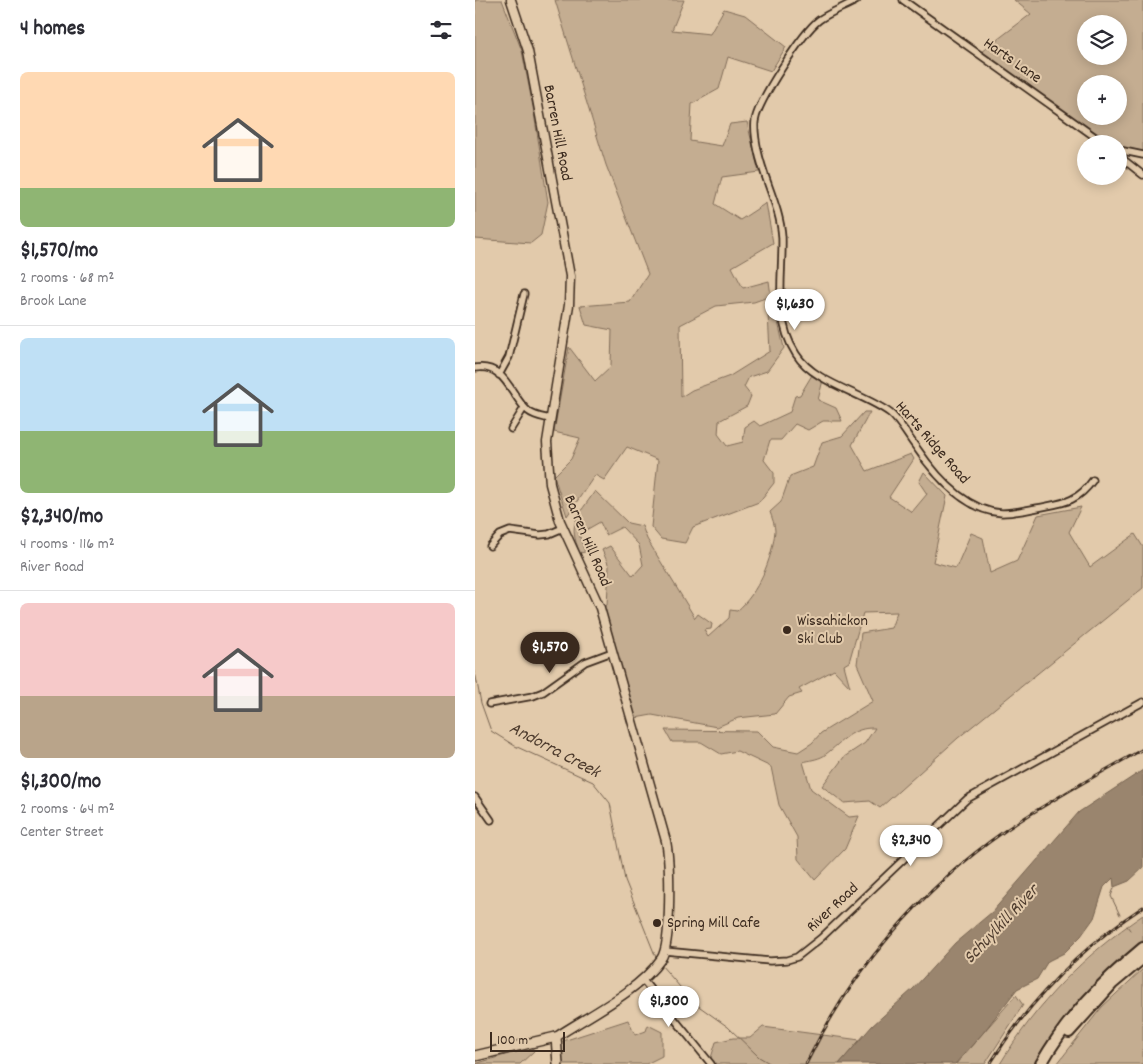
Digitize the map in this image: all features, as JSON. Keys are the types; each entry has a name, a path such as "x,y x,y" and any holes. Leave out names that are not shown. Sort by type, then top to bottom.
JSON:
{"highway":[{"path":"1041,1064 1067,1024 1085,1002 1105,980 1143,948"},
{"path":"1048,1064 1072,1029 1098,998 1143,958"}],"main road":[{"path":"475,1056 556,1037 558,1064"}],"street":[{"name":"Barren Hill Road","path":"511,0 528,51 570,276 569,305 546,447 547,468 553,498 563,528 599,603 667,846 668,892 665,952"},
{"name":"Harts Ridge Road","path":"857,0 818,21 770,86 755,120 758,153 779,220 782,236 780,290 782,320 786,337 797,356 817,373 892,414 921,455 938,474 959,496 974,505 989,511 1003,513 1060,503 1079,496 1093,480"},
{"name":"Harts Lane","path":"903,0 1092,135"},
{"path":"1127,152 1143,155"},
{"path":"1127,162 1143,175"},
{"path":"499,375 509,357 524,294"},
{"path":"475,368 482,368 499,375 510,385 524,408 533,415 550,419"},
{"path":"511,429 524,408"},
{"path":"490,546 500,536 510,531 539,535 549,534 563,528"},
{"path":"489,704 538,694 585,662 612,652"},
{"name":"River Road","path":"665,952 770,961 797,957 821,938 967,799 1143,702"},
{"path":"475,797 491,820"},
{"path":"556,1037 620,996 642,979 665,952"},
{"path":"642,979 711,1064"}],"shaded area":[{"path":"475,0 502,0 522,51 548,202 541,235 531,243 475,239"},
{"path":"555,0 684,0 672,30 710,34 724,9 745,15 786,47 771,71 728,57 719,89 692,104 690,141 722,146 730,124 747,122 759,172 722,177 715,204 740,220 766,203 773,243 732,267 743,288 769,281 771,296 754,302 716,306 680,325 681,397 692,390 730,376 770,351 768,314 775,309 784,348 767,371 749,377 744,387 751,396 747,406 719,421 718,434 727,446 743,442 745,427 754,421 760,426 790,412 795,396 800,395 812,375 823,380 818,400 836,408 842,421 823,421 808,430 795,424 781,440 770,440 764,460 774,473 774,483 759,502 693,527 685,543 661,539 651,527 658,460 627,447 604,480 595,475 567,516 554,476 571,459 580,438 554,432 569,347 595,381 611,366 612,330 586,325 580,306 630,302 648,274 606,165"},
{"path":"1014,0 1143,0 1143,152 1127,148 1127,135 1096,135 1083,125 1127,125 1127,75 1077,75 1077,121 981,52 1031,14"},
{"path":"864,412 870,412 852,445 867,471 911,454 914,459 889,497 912,512 927,494 919,482 924,472 947,496 933,562 956,568 971,533 983,538 990,573 1017,561 1038,515 1081,507 1069,532 1090,567 1135,534 1143,547 1143,588 958,738 880,808 870,801 844,803 822,786 844,757 865,743 875,728 860,730 842,740 824,756 803,762 811,789 849,817 859,816 845,849 815,880 798,859 797,837 779,805 771,767 737,751 721,754 701,742 672,742 665,730 757,731 773,747 798,752 812,743 821,733 873,701 857,664 861,633 891,628 897,612 863,613 849,662 844,665 850,687 834,670 799,689 802,693 789,697 775,714 738,718 717,727 652,715 630,719 604,607 607,605 609,566 602,550 610,546 633,576 643,565 639,545 622,527 606,535 600,522 579,534 585,552 580,553 576,543 574,527 579,514 595,491 628,523 642,526 647,539 695,618 698,614 712,624 711,629 704,630 708,637 729,618 730,610 737,611 745,604 763,575 771,553 775,531 770,512 781,502 790,476 813,467 822,442 842,436"},
{"path":"1143,915 1143,940 1083,997 1056,1029 1034,1064 1000,1064 1030,1021 1063,982 1121,930"},
{"path":"1143,969 1143,1064 1057,1064 1102,1007"},
{"path":"1016,995 1023,1005 985,1064 956,1064"},
{"path":"628,1020 635,1035 646,1031 648,1025 662,1032 662,1056 646,1064 558,1064 557,1043"},
{"path":"763,1027 860,1040 839,1064 709,1064 716,1042 733,1038 750,1038"},
{"path":"532,1047 534,1051 520,1064 475,1064"}],"water":[{"name":"Schuylkill River","path":"1143,770 1143,868 1129,881 1114,887 1113,878 1104,887 1094,918 1081,936 1064,953 1048,961 1037,979 1017,989 983,1033 955,1064 839,1064 872,1026 913,989 955,943 992,912 1079,812"}],"waterway":[{"name":"Andorra Creek","path":"475,672 481,703 491,731 515,746 593,782 610,803 625,880 657,960"},
{"path":"1114,888 1111,896 1120,915"},
{"path":"1127,926 1130,930"},
{"name":"Andorra Creek","path":"661,965 693,1002 728,1027 759,1057 771,1064"}],"railway":[{"path":"806,1064 844,996 867,965 891,934 945,878 1006,830 1074,788 1143,749"},
{"path":"990,1064 1022,1018 1058,977 1098,940 1143,907"}],"place":[{"name":"Wissahickon Ski Club","path":"787,630"},
{"name":"Spring Mill Cafe","path":"657,923"}]}
